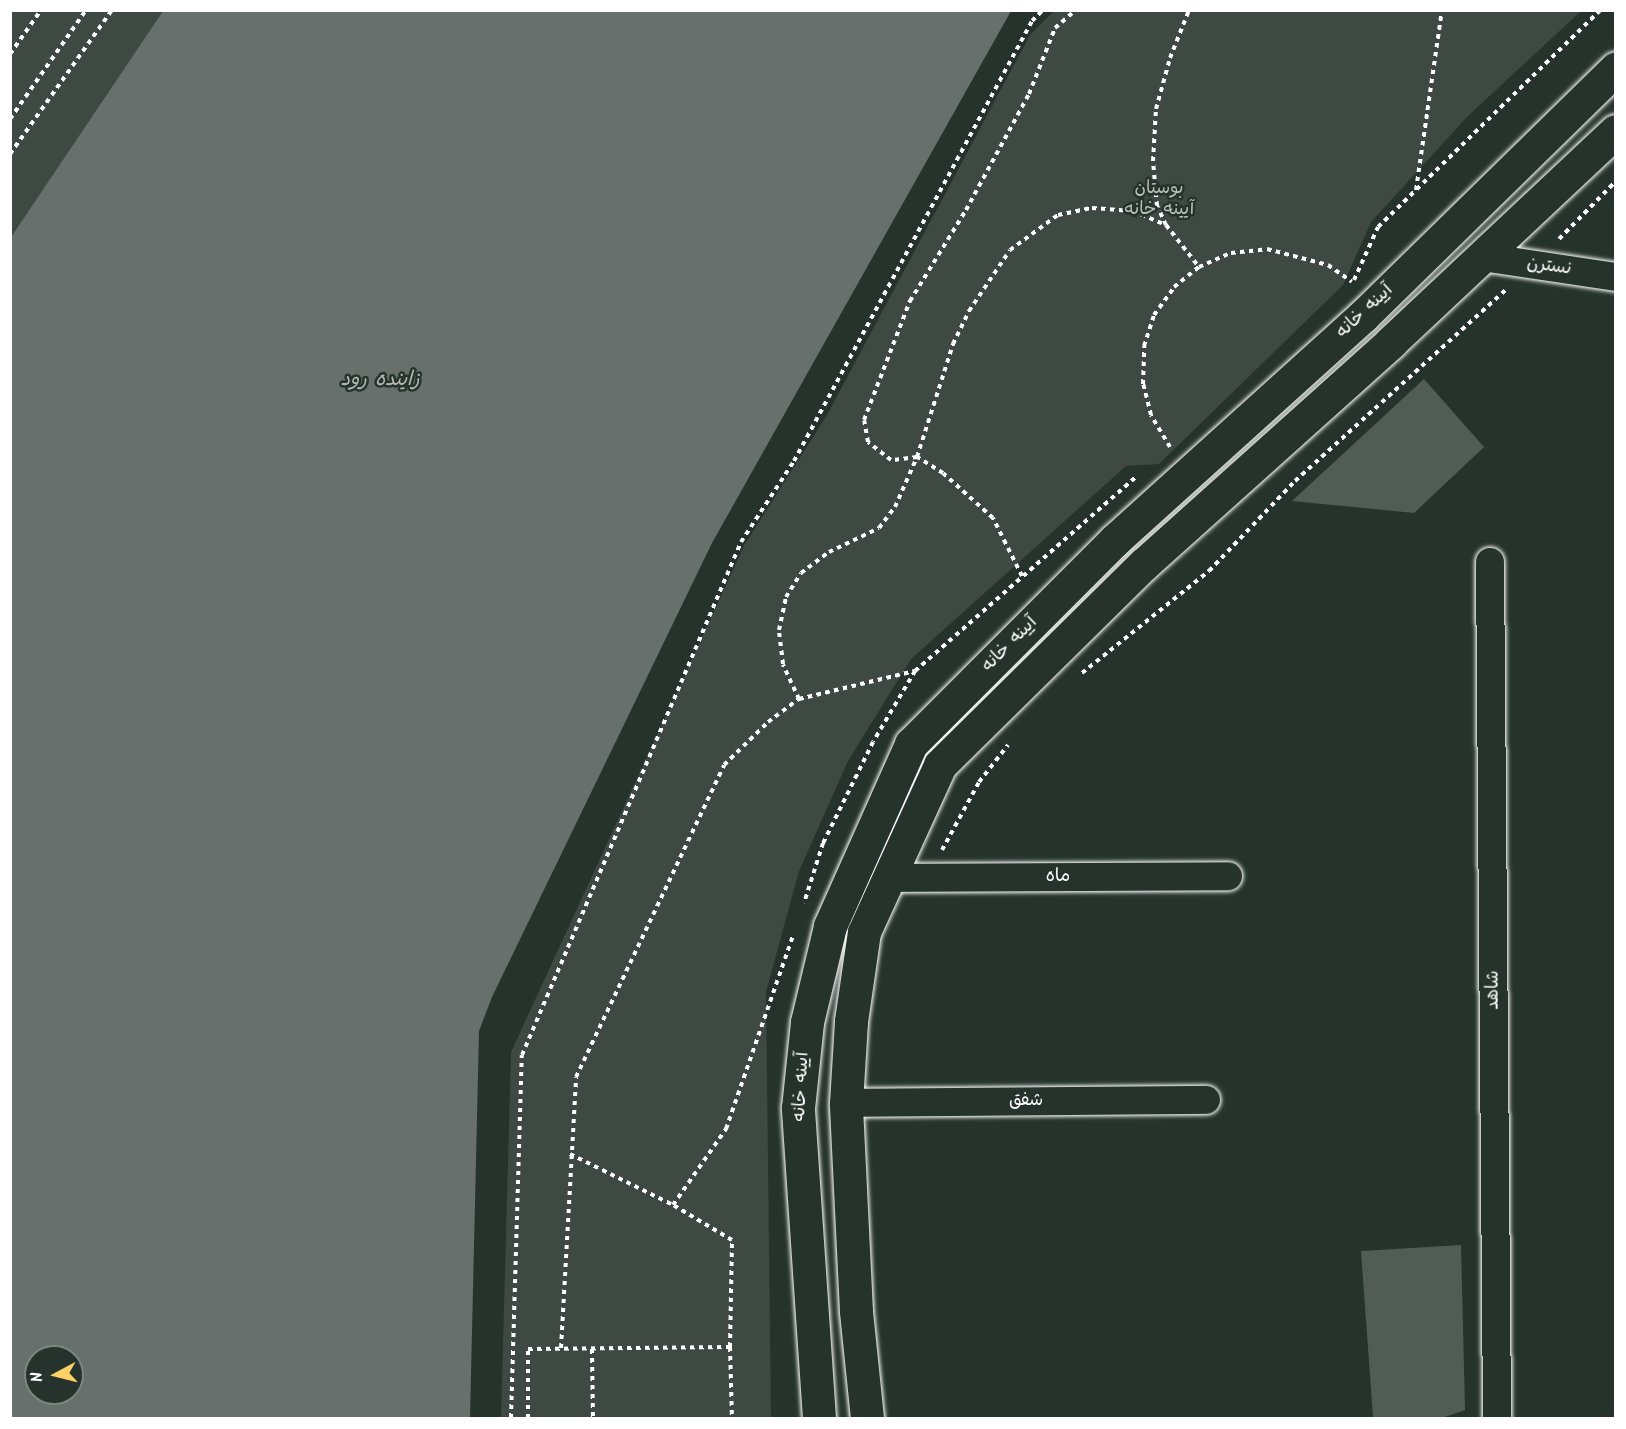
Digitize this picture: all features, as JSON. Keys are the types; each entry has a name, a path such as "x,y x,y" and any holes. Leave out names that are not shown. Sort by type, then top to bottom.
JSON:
{"main road":[{"name":"آیینه خانه","path":"819,1419 798,1108 807,1022 830,926 911,744 1115,540 1363,316 1616,68"},
{"name":"آیینه خانه","path":"867,1419 856,1311 846,1102 851,1021 864,932 940,765 1144,564 1482,257 1616,131"}],"street":[{"name":"نسترن","path":"1482,257 1616,277"},
{"name":"شاهد","path":"1490,562 1497,1419"},
{"name":"ماه","path":"888,878 1228,876"},
{"name":"شفق","path":"846,1102 1206,1100"}],"path":[{"path":"10,54 41,10"},
{"path":"10,119 86,10"},
{"path":"10,154 112,10"},
{"path":"511,1419 522,1055 741,542 794,461 1032,21 1043,10"},
{"path":"1022,576 993,518 943,473 917,457 891,460 868,442 864,420 910,301 966,210 1029,94 1055,28 1076,10"},
{"path":"1189,10 1170,58 1156,109 1153,162 1157,206 1166,225 1199,267"},
{"path":"1416,190 1442,10"},
{"path":"1173,451 1149,405 1143,384 1144,346 1154,315 1174,287 1199,267 1231,253 1267,249 1328,265 1352,282 1378,227 1600,10"},
{"path":"1074,680 1209,571 1295,482 1534,265 1616,181"},
{"path":"561,1348 576,1077 724,765 768,722 800,699 783,664 778,630 786,597 801,573 829,552 879,528 895,507 917,457 953,344 984,287 1010,250 1058,214 1092,208 1133,211 1166,225"},
{"path":"915,671 1128,480 1138,476"},
{"path":"926,878 979,782 1016,735"},
{"path":"570,1154 673,1205"},
{"path":"528,1419 528,1350 730,1347 732,1419"},
{"path":"592,1349 593,1419"}],"green space":[{"name":"بوستان آیینه خانه","path":"1055,10 1581,11 1468,116 1371,222 1343,285 1159,464 1126,466 911,659 848,761 799,871 766,992 771,1418 501,1418 511,1052 745,544 827,415 1030,35"},
{"path":"11,11 163,11 11,237"}],"water":[{"name":"زاینده رود","path":"163,11 1011,11 712,543 492,997 479,1031 470,1418 11,1418 11,237"}],"building":[{"path":"1424,379 1484,447 1414,513 1292,501"},
{"path":"1461,1245 1465,1410 1442,1418 1373,1417 1361,1251"}]}
